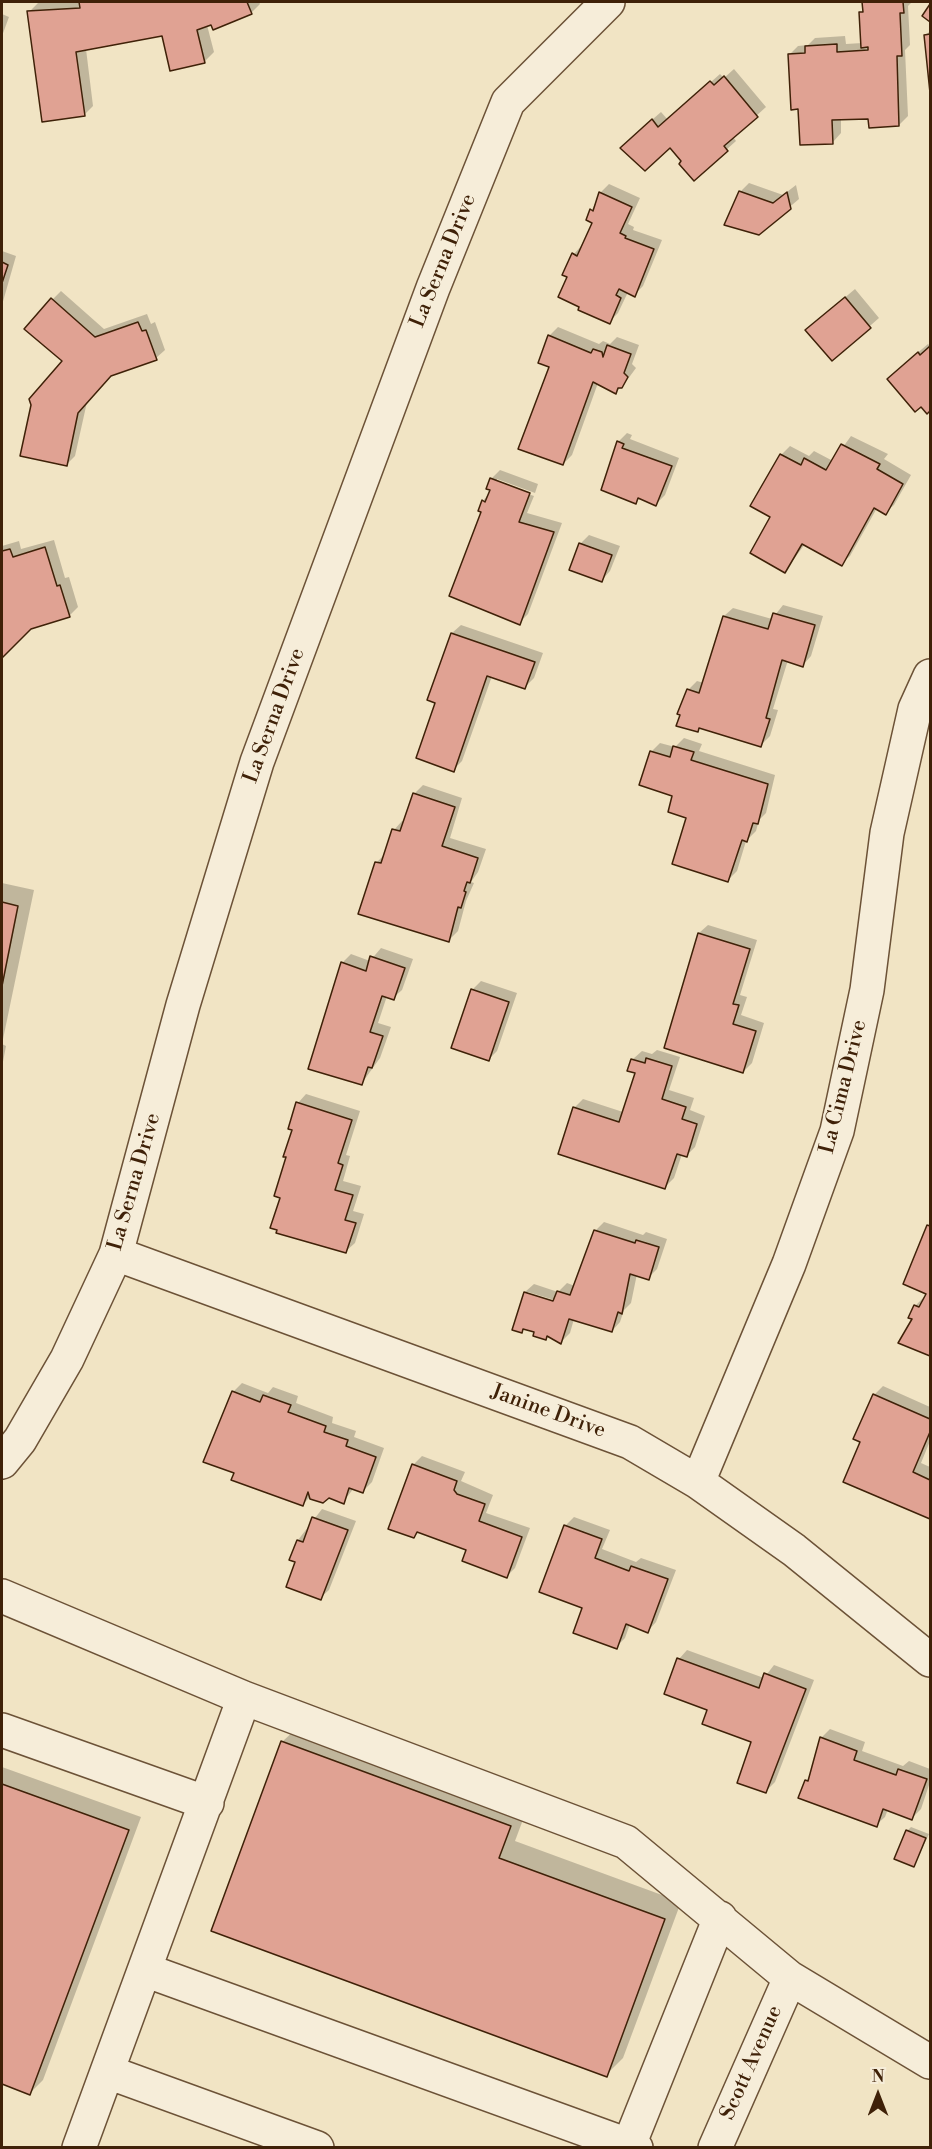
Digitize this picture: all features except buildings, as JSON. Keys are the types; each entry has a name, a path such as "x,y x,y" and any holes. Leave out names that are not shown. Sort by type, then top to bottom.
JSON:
{"street":[{"name":"La Serna Drive","path":"2,1462 20,1440 68,1359 116,1254 183,1005 256,762 433,288 508,102 608,2"},
{"name":"La Cima Drive","path":"698,1482 789,1264 837,1131 867,990 887,833 915,709 930,676"},
{"name":"Janine Drive","path":"116,1254 630,1442 698,1482 794,1550 930,1660"},
{"path":"7,1606 626,1842 790,1978 930,2062"},
{"path":"79,2148 244,1698"},
{"path":"2,1730 207,1803"},
{"path":"146,1970 633,2146 720,1918"},
{"name":"Scott Avenue","path":"715,2148 790,1978"},
{"path":"108,2072 317,2148"}]}
